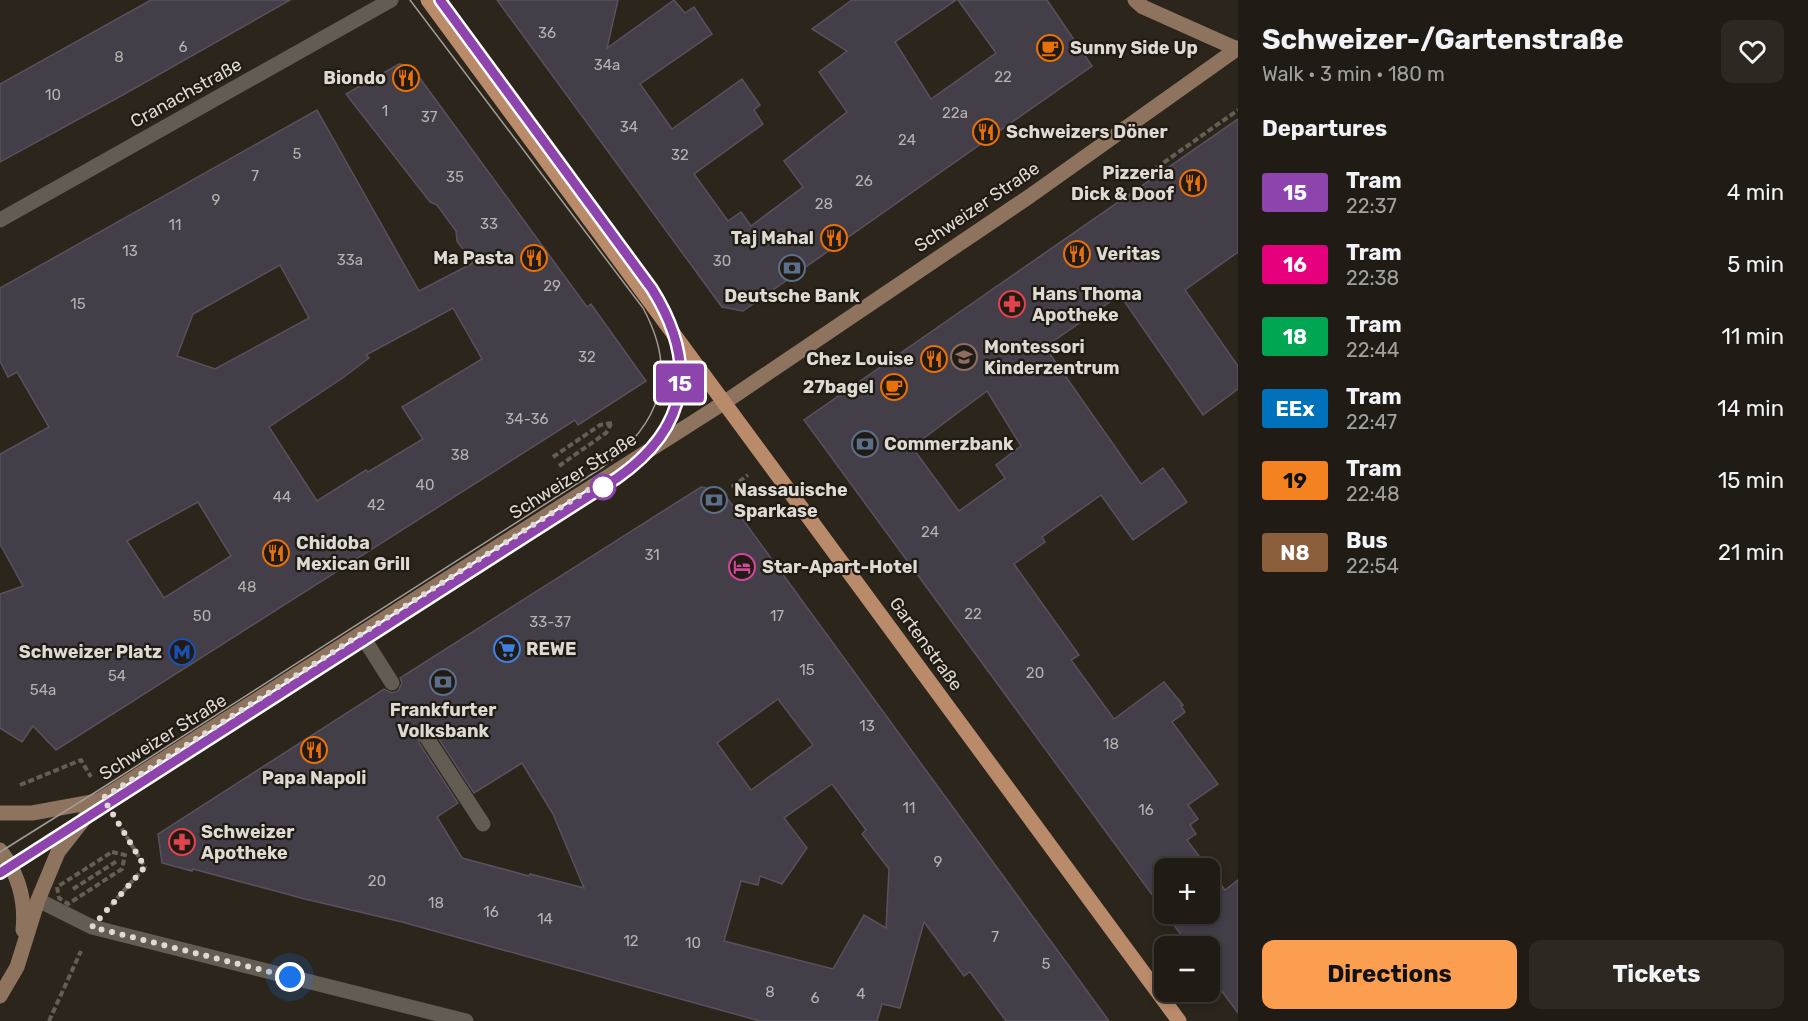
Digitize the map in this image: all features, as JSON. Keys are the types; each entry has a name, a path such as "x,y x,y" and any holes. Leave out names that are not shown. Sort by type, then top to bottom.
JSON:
{"main road":[{"name":"Gartenstraße","path":"428,0 1179,1021"}],"street":[{"name":"Cranachstraße","path":"0,220 391,0"},
{"path":"1135,0 1143,7 1237,48"},
{"name":"Schweizer Straße","path":"100,800 725,402 1030,196 1237,48"},
{"path":"361,634 392,683"},
{"path":"427,738 483,824"},
{"path":"0,813 32,813 100,800"},
{"path":"0,996 17,967 38,900 58,852 100,800"},
{"path":"0,850 12,866 23,898 24,925 21,951"},
{"path":"38,900 92,927 466,1021"}],"path":[{"path":"1149,173 1238,110"},
{"path":"553,457 600,425 612,423 606,433 559,466"},
{"path":"10,789 81,760 100,800 145,867 92,927 49,1021"},
{"path":"57,887 112,852 125,855 123,869 68,904"},
{"path":"71,890 117,861"}],"building":[{"path":"151,0 290,0 0,162 0,84"},
{"path":"497,0 618,0 607,48 674,0 685,13 694,7 712,34 640,84 672,129 742,79 760,105 754,110 763,124 694,174 728,221 741,212 751,226 803,187 784,161 847,112 819,72 847,51 812,29 852,0 956,0 895,42 931,99 996,53 958,0 1047,0 1092,66 743,311 722,307"},
{"path":"399,64 411,66 587,307 591,304 646,381 578,425 575,420 56,750 33,726 22,742 0,728 0,594 23,586 0,544 0,454 49,427 17,372 8,377 0,361 0,288 317,110 419,291 473,263 457,241 456,231 437,205 430,202 346,94","holes":["280,265 309,318 215,369 177,356 193,314","453,308 482,359 402,407 423,439 368,472 366,470 317,501 269,427 344,377 369,358 366,355","198,502 231,556 164,598 127,541"]},
{"path":"1238,119 1238,252 1185,290 1238,366 1238,389 1203,415 1120,295 1045,347 1141,484 1163,468 1187,502 1133,540 1101,495 1042,537 1045,542 1014,564 1079,655 1071,660 1114,719 1164,682 1183,705 1181,706 1185,712 1172,722 1218,784 1188,805 1198,819 1190,825 1196,834 1187,840 1200,858 1154,858 1154,897 804,420","holes":["987,391 1021,446 996,465 1005,478 959,511 912,447"]},
{"path":"701,487 722,491 1109,1021 1006,1021 970,972 964,976 924,922 900,1008 882,1004 877,1021 760,1021 402,922 162,863 158,834 384,689 392,693 398,691 402,683 400,678","holes":["778,699 813,745 751,790 717,743","426,728 435,733 474,793 522,763 553,814 584,888 462,858 437,817 458,803 419,743 419,733","832,784 866,830 862,834 889,869 886,928 864,915 833,969 724,941 741,881 758,885 760,876 782,884 807,848 784,818"]},
{"path":"1238,880 1238,1013 1220,989 1220,936 1182,936 1173,924 1220,924 1220,883 1225,890"}],"tram line":[{"path":"0,852 603,467 623,451 650,415 658,396 661,376 660,355 654,332 643,308 410,0"},
{"path":"0,873 617,478 641,458 660,437 672,415 679,392 681,368 677,343 667,316 653,289 439,0"},
{"name":"15","path":"0,873 617,478 635,465 663,435 678,400 681,370 678,343 666,311 440,0"}],"place":[{"name":"Sunny Side Up","path":"1050,48"},
{"name":"Biondo","path":"406,78"},
{"name":"Schweizers Döner","path":"986,132"},
{"name":"Pizzeria Dick & Doof","path":"1193,183"},
{"name":"Taj Mahal","path":"834,238"},
{"name":"Veritas","path":"1077,254"},
{"name":"Ma Pasta","path":"534,258"},
{"name":"Deutsche Bank","path":"792,268"},
{"name":"Hans Thoma Apotheke","path":"1012,304"},
{"name":"Montessori Kinderzentrum","path":"964,357"},
{"name":"Chez Louise","path":"934,359"},
{"name":"27bagel","path":"894,387"},
{"name":"Commerzbank","path":"865,444"},
{"name":"Nassauische Sparkase","path":"714,500"},
{"name":"Chidoba Mexican Grill","path":"276,553"},
{"name":"Star-Apart-Hotel","path":"742,567"},
{"name":"REWE","path":"507,649"},
{"name":"Schweizer Platz","path":"182,652"},
{"name":"Frankfurter Volksbank","path":"443,682"},
{"name":"Papa Napoli","path":"314,750"},
{"name":"Schweizer Apotheke","path":"182,842"}],"route":[{"path":"290,977 92,927 145,867 103,798 604,480 603,487"}]}
